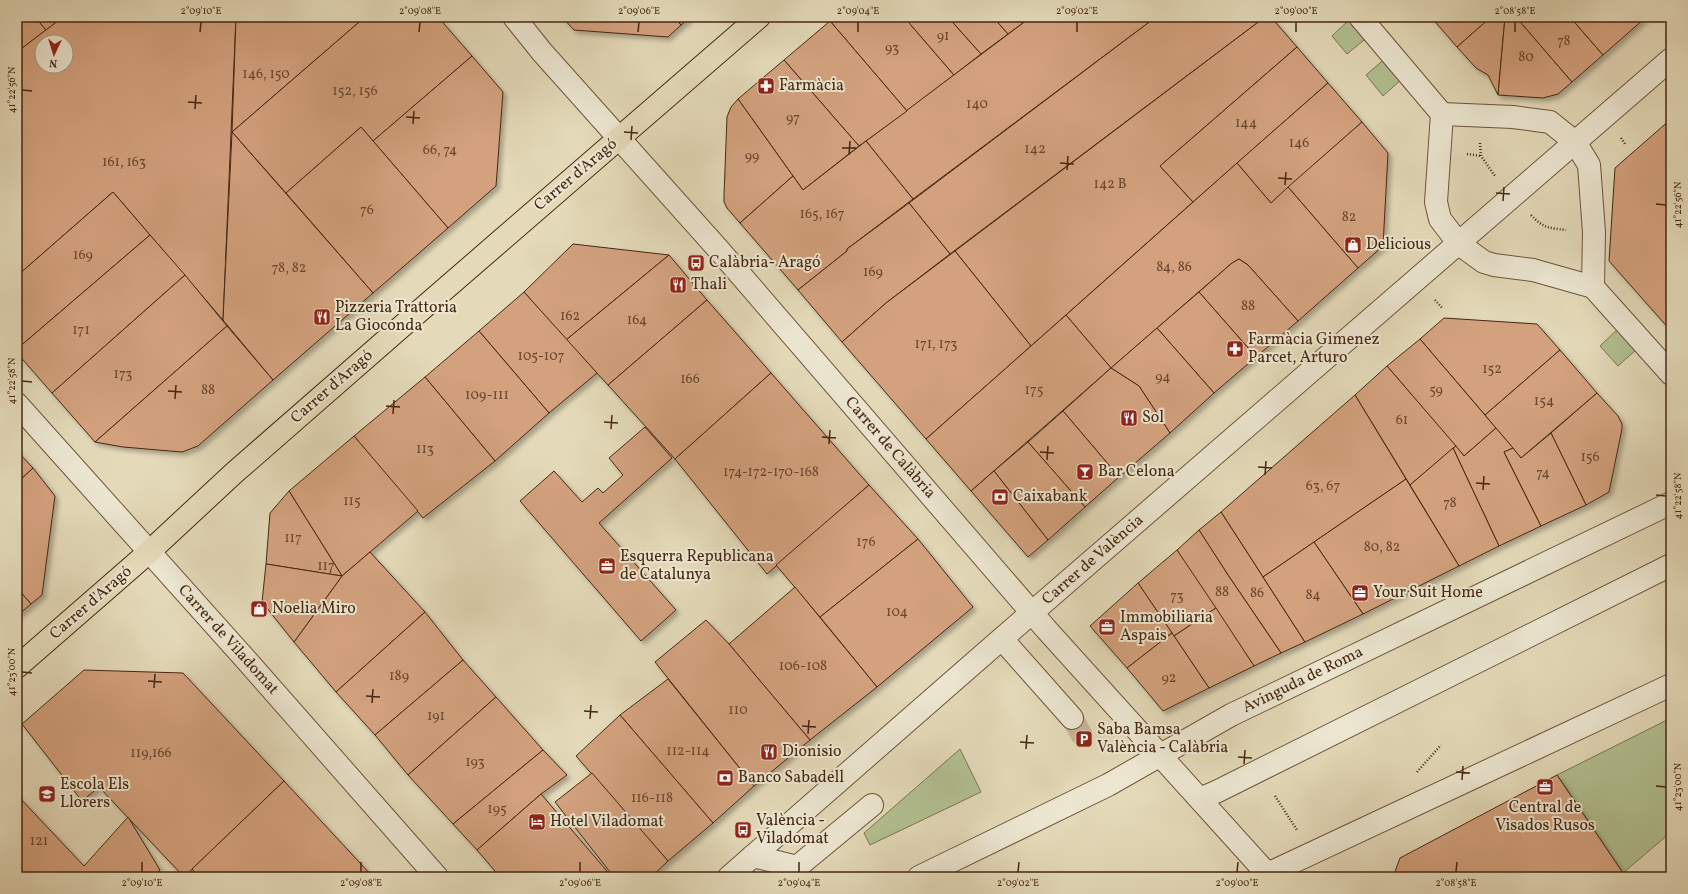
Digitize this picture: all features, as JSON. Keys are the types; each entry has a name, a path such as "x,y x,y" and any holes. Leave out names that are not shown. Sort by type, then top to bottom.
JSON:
{"main road":[{"name":"Carrer d'Aragó","path":"17,667 149,552 234,473 759,17"}],"street":[{"name":"Carrer de Calàbria","path":"514,17 1033,612 1200,799 1266,876"},
{"path":"1360,17 1442,114 1436,202 1440,219 1459,244 1484,262 1494,265 1533,270 1592,287 1671,374"},
{"name":"Carrer de València","path":"730,877 1033,612 1671,59"},
{"path":"1442,114 1512,117 1550,122 1575,142 1589,165 1594,232 1592,287"},
{"name":"Carrer de Viladomat","path":"17,404 437,877"},
{"name":"Avinguda de Roma","path":"919,877 1108,785 1161,756 1230,715 1671,503"},
{"path":"1200,799 1225,788 1671,565"},
{"path":"1002,639 1072,718"},
{"path":"1266,876 1671,685"},
{"path":"753,856 797,867 872,805"}],"path":[{"path":"1480,116 1481,156 1497,177"},
{"path":"1621,138 1625,144"},
{"path":"1531,215 1539,224 1548,228 1594,232"},
{"path":"1435,299 1443,309"},
{"path":"1417,772 1441,745"},
{"path":"1275,796 1299,832"},
{"path":"1667,877 1671,874"}],"green space":[{"path":"1352,17 1369,36 1347,54 1332,36"},
{"path":"1387,57 1404,77 1383,96 1366,75"},
{"path":"1620,327 1638,348 1618,366 1600,346"},
{"path":"1671,718 1671,832 1623,873 1557,775"},
{"path":"960,749 981,792 870,845 864,833"}],"building":[{"path":"17,17 35,17 46,30 41,34 34,34 34,39 17,52"},
{"path":"35,17 63,17 46,30"},
{"path":"63,17 236,17 223,320 113,192 17,276 17,52 34,39 34,74 74,74 74,34 41,34"},
{"path":"236,17 365,17 232,132"},
{"path":"365,17 438,17 472,56 373,141 361,127 286,193 232,132"},
{"path":"562,17 675,17 681,25 668,37 574,30"},
{"path":"675,17 691,17 681,25"},
{"path":"834,17 904,17 954,75 907,111 830,21"},
{"path":"904,17 948,17 981,54 954,75"},
{"path":"948,17 993,17 1008,34 981,54"},
{"path":"993,17 1031,17 1008,34"},
{"path":"1031,17 1156,17 913,199 866,141"},
{"path":"1156,17 1265,17 950,254 909,203"},
{"path":"1265,17 1271,17 1297,47 1160,166 1193,202 1031,346 955,251"},
{"path":"1431,17 1491,17 1457,47"},
{"path":"1491,17 1505,17 1498,95 1488,75 1476,68 1457,47"},
{"path":"1505,17 1516,17 1572,82 1558,94 1543,98 1498,95"},
{"path":"1516,17 1570,17 1603,55 1572,82"},
{"path":"1570,17 1643,17 1644,19 1603,55"},
{"path":"830,21 907,111 859,146 784,60"},
{"path":"1297,47 1328,83 1193,202 1160,166"},
{"path":"472,56 503,92 496,186 448,228 373,141"},
{"path":"784,60 859,146 803,190 738,99"},
{"path":"1328,83 1362,122 1271,203 1237,163"},
{"path":"738,99 793,176 740,223 727,208 724,202 727,117 731,107"},
{"path":"1671,119 1671,331 1609,261 1615,168"},
{"path":"1362,122 1388,153 1383,246 1358,268 1288,187"},
{"path":"361,127 448,228 373,293 286,193"},
{"path":"232,132 373,293 273,380 223,320"},
{"path":"866,141 913,199 847,249 847,251 798,290 740,223 793,176 803,190"},
{"path":"1237,163 1271,203 1288,187 1358,268 1298,321 1248,265 1239,259 1232,263 1111,368 1066,315"},
{"path":"113,192 150,235 17,349 17,276"},
{"path":"909,203 950,254 886,303 842,342 798,290 847,251 847,249"},
{"path":"150,235 185,275 52,393 17,353 17,349"},
{"path":"573,244 669,255 566,340 524,292"},
{"path":"955,251 1031,346 926,439 842,342 886,303"},
{"path":"669,255 707,300 608,385 566,340"},
{"path":"1239,259 1248,265 1298,321 1256,357 1199,292 1232,263"},
{"path":"185,275 227,326 95,442 52,393"},
{"path":"524,292 597,373 549,413 479,331"},
{"path":"1199,292 1256,357 1214,393 1157,328"},
{"path":"707,300 771,373 675,459 608,385"},
{"path":"1066,315 1111,368 971,491 926,439"},
{"path":"1444,318 1537,324 1560,350 1485,415 1420,339"},
{"path":"227,326 273,380 198,446 182,452 123,447 95,442"},
{"path":"1157,328 1214,393 1170,433 1139,386 1111,368"},
{"path":"479,331 549,413 495,461 425,377"},
{"path":"1420,339 1496,428 1464,456 1387,366"},
{"path":"1560,350 1597,393 1521,458 1485,415"},
{"path":"1387,366 1456,446 1410,485 1355,395"},
{"path":"1111,368 1139,386 1170,433 1119,477 1063,411"},
{"path":"771,373 869,485 767,574 675,459"},
{"path":"425,377 495,461 423,518 354,436"},
{"path":"1597,393 1618,416 1622,424 1622,429 1609,492 1586,505 1551,433"},
{"path":"1355,395 1406,479 1263,577 1221,512"},
{"path":"1063,411 1119,477 1085,507 1028,442"},
{"name":"Esquerra Republicana de Catalunya","path":"645,427 672,458 599,523 676,610 641,641 520,501 554,471 582,502 598,488 603,493 623,475 609,458"},
{"path":"1496,428 1513,448 1504,452 1541,526 1499,546 1453,448 1456,446 1464,456"},
{"path":"1551,433 1586,505 1541,526 1504,452 1513,448 1521,458"},
{"path":"354,436 418,511 342,576 289,491"},
{"path":"1028,442 1085,507 1048,540 994,471"},
{"path":"1453,448 1499,546 1459,566 1410,485"},
{"path":"17,451 33,468 17,483"},
{"path":"33,468 55,496 42,595 31,604 17,588 17,483"},
{"path":"994,471 1048,540 1028,557 971,491"},
{"path":"1406,479 1459,566 1363,614 1314,542"},
{"path":"869,485 918,539 820,617 776,565"},
{"path":"289,491 342,576 266,564 270,513"},
{"path":"1221,512 1305,642 1281,653 1228,575 1199,530"},
{"path":"1199,530 1281,653 1254,666 1193,576 1177,550"},
{"path":"918,539 973,607 877,687 820,617"},
{"path":"1314,542 1363,614 1305,642 1263,577"},
{"path":"1177,550 1216,608 1174,636 1138,583"},
{"path":"370,552 425,612 336,692 294,642 342,576"},
{"path":"266,564 342,576 294,642 262,602"},
{"path":"1138,583 1172,633 1127,668 1090,626"},
{"path":"795,587 877,687 810,740 729,644"},
{"path":"17,588 31,604 17,616"},
{"path":"1216,608 1254,666 1209,688 1174,636"},
{"path":"425,612 463,660 375,735 336,692"},
{"path":"706,620 729,644 810,740 754,786 655,662"},
{"path":"1172,633 1209,688 1163,711 1127,668"},
{"path":"463,660 496,697 408,775 375,735"},
{"path":"84,670 183,673 284,781 184,877 99,787 82,801 22,724"},
{"path":"668,679 754,786 713,823 620,715"},
{"path":"496,697 543,750 453,824 408,775"},
{"path":"620,715 713,823 668,861 576,756"},
{"path":"543,750 567,775 541,794 477,850 453,824"},
{"path":"592,773 668,861 651,877 614,877 555,802"},
{"path":"1557,775 1623,873 1618,877 1393,877 1400,858"},
{"path":"284,781 373,877 199,877 192,869"},
{"name":"Hotel Viladomat","path":"541,794 612,877 500,877 477,850"},
{"path":"17,795 84,866 128,817 160,870 152,877 17,877"}],"tunnel":[{"path":"1072,718 1084,739"}],"place":[{"name":"Farmàcia","path":"766,86"},
{"name":"Delicious","path":"1353,245"},
{"name":"Calàbria- Aragó","path":"696,263"},
{"name":"Thali","path":"678,285"},
{"name":"Pizzeria Trattoria La Gioconda","path":"322,317"},
{"name":"Farmàcia Gimenez Parcet, Arturo","path":"1235,349"},
{"name":"Sol","path":"1129,418"},
{"name":"Bar Celona","path":"1085,472"},
{"name":"Caixabank","path":"1000,497"},
{"name":"Esquerra Republicana de Catalunya","path":"607,566"},
{"name":"Your Suit Home","path":"1360,593"},
{"name":"Noelia Miro","path":"259,609"},
{"name":"Immobiliaria Aspais","path":"1107,627"},
{"name":"Saba Bamsa València - Calàbria","path":"1084,739"},
{"name":"Dionisio","path":"769,752"},
{"name":"Banco Sabadell","path":"725,778"},
{"name":"Central de Visados Rusos","path":"1545,787"},
{"name":"Escola Els Llorers","path":"47,794"},
{"name":"Hotel Viladomat","path":"537,822"},
{"name":"València - Viladomat","path":"743,830"}]}
